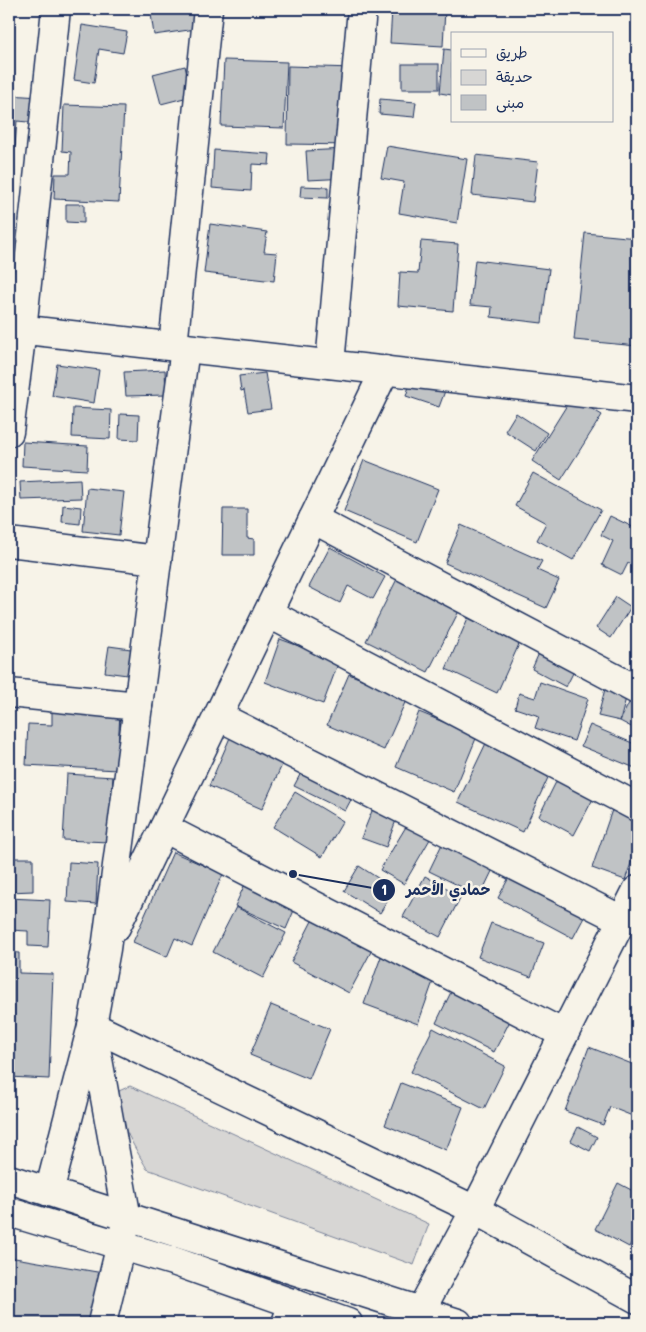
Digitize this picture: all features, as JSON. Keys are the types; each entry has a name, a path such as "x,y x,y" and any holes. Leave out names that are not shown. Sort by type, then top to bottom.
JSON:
{"street":[{"path":"9,432 16,329 56,9"},
{"path":"49,1192 92,1026 106,949 157,560 208,9"},
{"path":"330,364 362,9"},
{"path":"16,329 637,399"},
{"path":"106,949 385,370"},
{"path":"313,519 637,690"},
{"path":"9,542 157,560"},
{"path":"268,613 637,807"},
{"path":"9,693 138,706"},
{"path":"218,716 622,920"},
{"path":"164,828 564,1034"},
{"path":"417,1317 475,1210 637,890"},
{"path":"92,1026 475,1210 637,1299"},
{"path":"92,1026 127,1219 102,1323"},
{"path":"9,1179 417,1317 458,1323"},
{"path":"9,1212 121,1246 290,1313 348,1323"}],"green space":[{"path":"130,1086 429,1224 414,1265 147,1169 131,1141 120,1112 119,1091"}],"building":[{"path":"122,9 142,9 142,10 122,13"},
{"path":"200,9 203,28 154,35 151,14"},
{"path":"392,9 445,9 443,46 390,43"},
{"path":"82,25 127,32 123,53 99,49 94,83 74,80"},
{"path":"444,49 451,50 451,95 440,93"},
{"path":"224,60 287,62 284,128 221,126"},
{"path":"402,64 439,64 439,89 402,89"},
{"path":"185,66 192,96 161,104 153,74"},
{"path":"288,66 354,68 352,145 287,144"},
{"path":"9,95 40,97 39,123 17,121 15,146 9,146"},
{"path":"380,99 416,102 414,117 379,114"},
{"path":"64,105 124,107 119,202 54,199 55,174 70,174 71,152 62,151"},
{"path":"387,146 467,159 457,223 399,213 404,182 381,178"},
{"path":"346,149 348,178 308,180 306,151"},
{"path":"214,150 270,154 269,165 252,164 251,191 212,188"},
{"path":"476,155 538,162 533,202 472,195"},
{"path":"301,186 328,187 328,198 300,197"},
{"path":"66,204 84,204 84,223 66,222"},
{"path":"210,224 267,232 264,252 277,253 274,281 204,273"},
{"path":"585,233 637,238 637,346 574,340"},
{"path":"421,241 458,244 453,311 398,306 400,272 418,273"},
{"path":"475,260 549,269 542,323 491,317 492,307 470,305"},
{"path":"57,364 99,370 94,403 52,396"},
{"path":"165,370 166,395 126,396 124,372"},
{"path":"265,373 271,409 248,412 244,390 241,391 239,376"},
{"path":"411,380 445,391 439,407 406,396"},
{"path":"572,397 602,415 561,480 532,461"},
{"path":"73,408 111,410 110,439 72,437"},
{"path":"516,413 547,433 536,451 505,431"},
{"path":"120,414 139,415 138,440 119,439"},
{"path":"23,442 88,446 87,470 22,466"},
{"path":"364,460 438,489 417,542 344,511"},
{"path":"533,473 601,510 573,560 537,540 546,523 515,506"},
{"path":"80,479 81,498 21,500 20,482"},
{"path":"87,488 124,492 119,535 83,531"},
{"path":"63,505 81,507 80,524 62,522"},
{"path":"223,509 247,509 247,538 254,539 254,555 222,555"},
{"path":"610,516 637,529 637,567 628,563 622,575 602,565 613,541 601,535"},
{"path":"461,525 542,561 537,570 559,580 546,608 445,563"},
{"path":"330,547 385,577 373,599 348,586 340,603 309,587"},
{"path":"398,577 460,609 428,672 366,641"},
{"path":"616,597 631,607 611,638 596,628"},
{"path":"468,618 520,642 497,693 446,669"},
{"path":"280,639 339,661 323,704 265,682"},
{"path":"637,640 637,651 633,649"},
{"path":"109,646 131,649 127,675 105,672"},
{"path":"539,653 574,671 566,687 532,669"},
{"path":"349,674 407,698 384,750 327,725"},
{"path":"540,682 588,699 574,741 535,728 539,716 515,708 519,693 535,698"},
{"path":"605,689 627,694 620,721 598,716"},
{"path":"9,695 14,696 9,738"},
{"path":"631,699 637,703 637,730 620,721"},
{"path":"52,709 120,712 117,770 26,765 28,724 52,725"},
{"path":"419,712 477,736 454,792 396,767"},
{"path":"590,725 637,745 635,768 581,746"},
{"path":"232,733 286,756 262,809 209,786"},
{"path":"488,739 552,769 523,832 458,802"},
{"path":"303,769 354,794 345,811 294,786"},
{"path":"67,774 113,777 109,842 63,840"},
{"path":"558,778 594,797 574,835 539,816"},
{"path":"295,792 343,821 322,857 273,827"},
{"path":"374,806 398,815 386,847 361,838"},
{"path":"613,807 637,815 637,847 625,880 592,868"},
{"path":"410,820 433,834 404,884 380,870"},
{"path":"444,840 495,865 480,896 429,871"},
{"path":"173,852 223,874 192,946 175,938 167,957 133,942"},
{"path":"9,858 33,858 33,891 9,892"},
{"path":"69,862 98,864 96,904 67,902"},
{"path":"359,866 395,889 380,913 344,891"},
{"path":"514,868 589,908 573,938 498,898"},
{"path":"425,876 461,896 440,937 403,917"},
{"path":"244,886 295,908 286,929 235,906"},
{"path":"9,898 50,900 48,947 28,946 28,931 9,930"},
{"path":"236,907 286,933 263,978 213,952"},
{"path":"314,917 373,948 349,993 291,962"},
{"path":"491,923 544,943 531,977 478,957"},
{"path":"9,952 19,953 19,973 53,974 49,1079 9,1077"},
{"path":"382,954 436,973 418,1024 364,1004"},
{"path":"452,990 511,1019 494,1052 436,1023"},
{"path":"271,1005 330,1029 309,1079 250,1055"},
{"path":"433,1028 505,1066 484,1109 411,1072"},
{"path":"589,1047 637,1066 637,1110 635,1117 610,1107 603,1125 565,1111"},
{"path":"401,1083 463,1107 446,1150 385,1125"},
{"path":"637,1122 637,1141 630,1139"},
{"path":"578,1127 597,1137 590,1151 571,1141"},
{"path":"618,1183 637,1193 637,1232 629,1247 595,1229"},
{"path":"9,1257 103,1273 95,1323 9,1323"}],"place":[{"name":"حمادي الأحمر","path":"293,874"}]}
